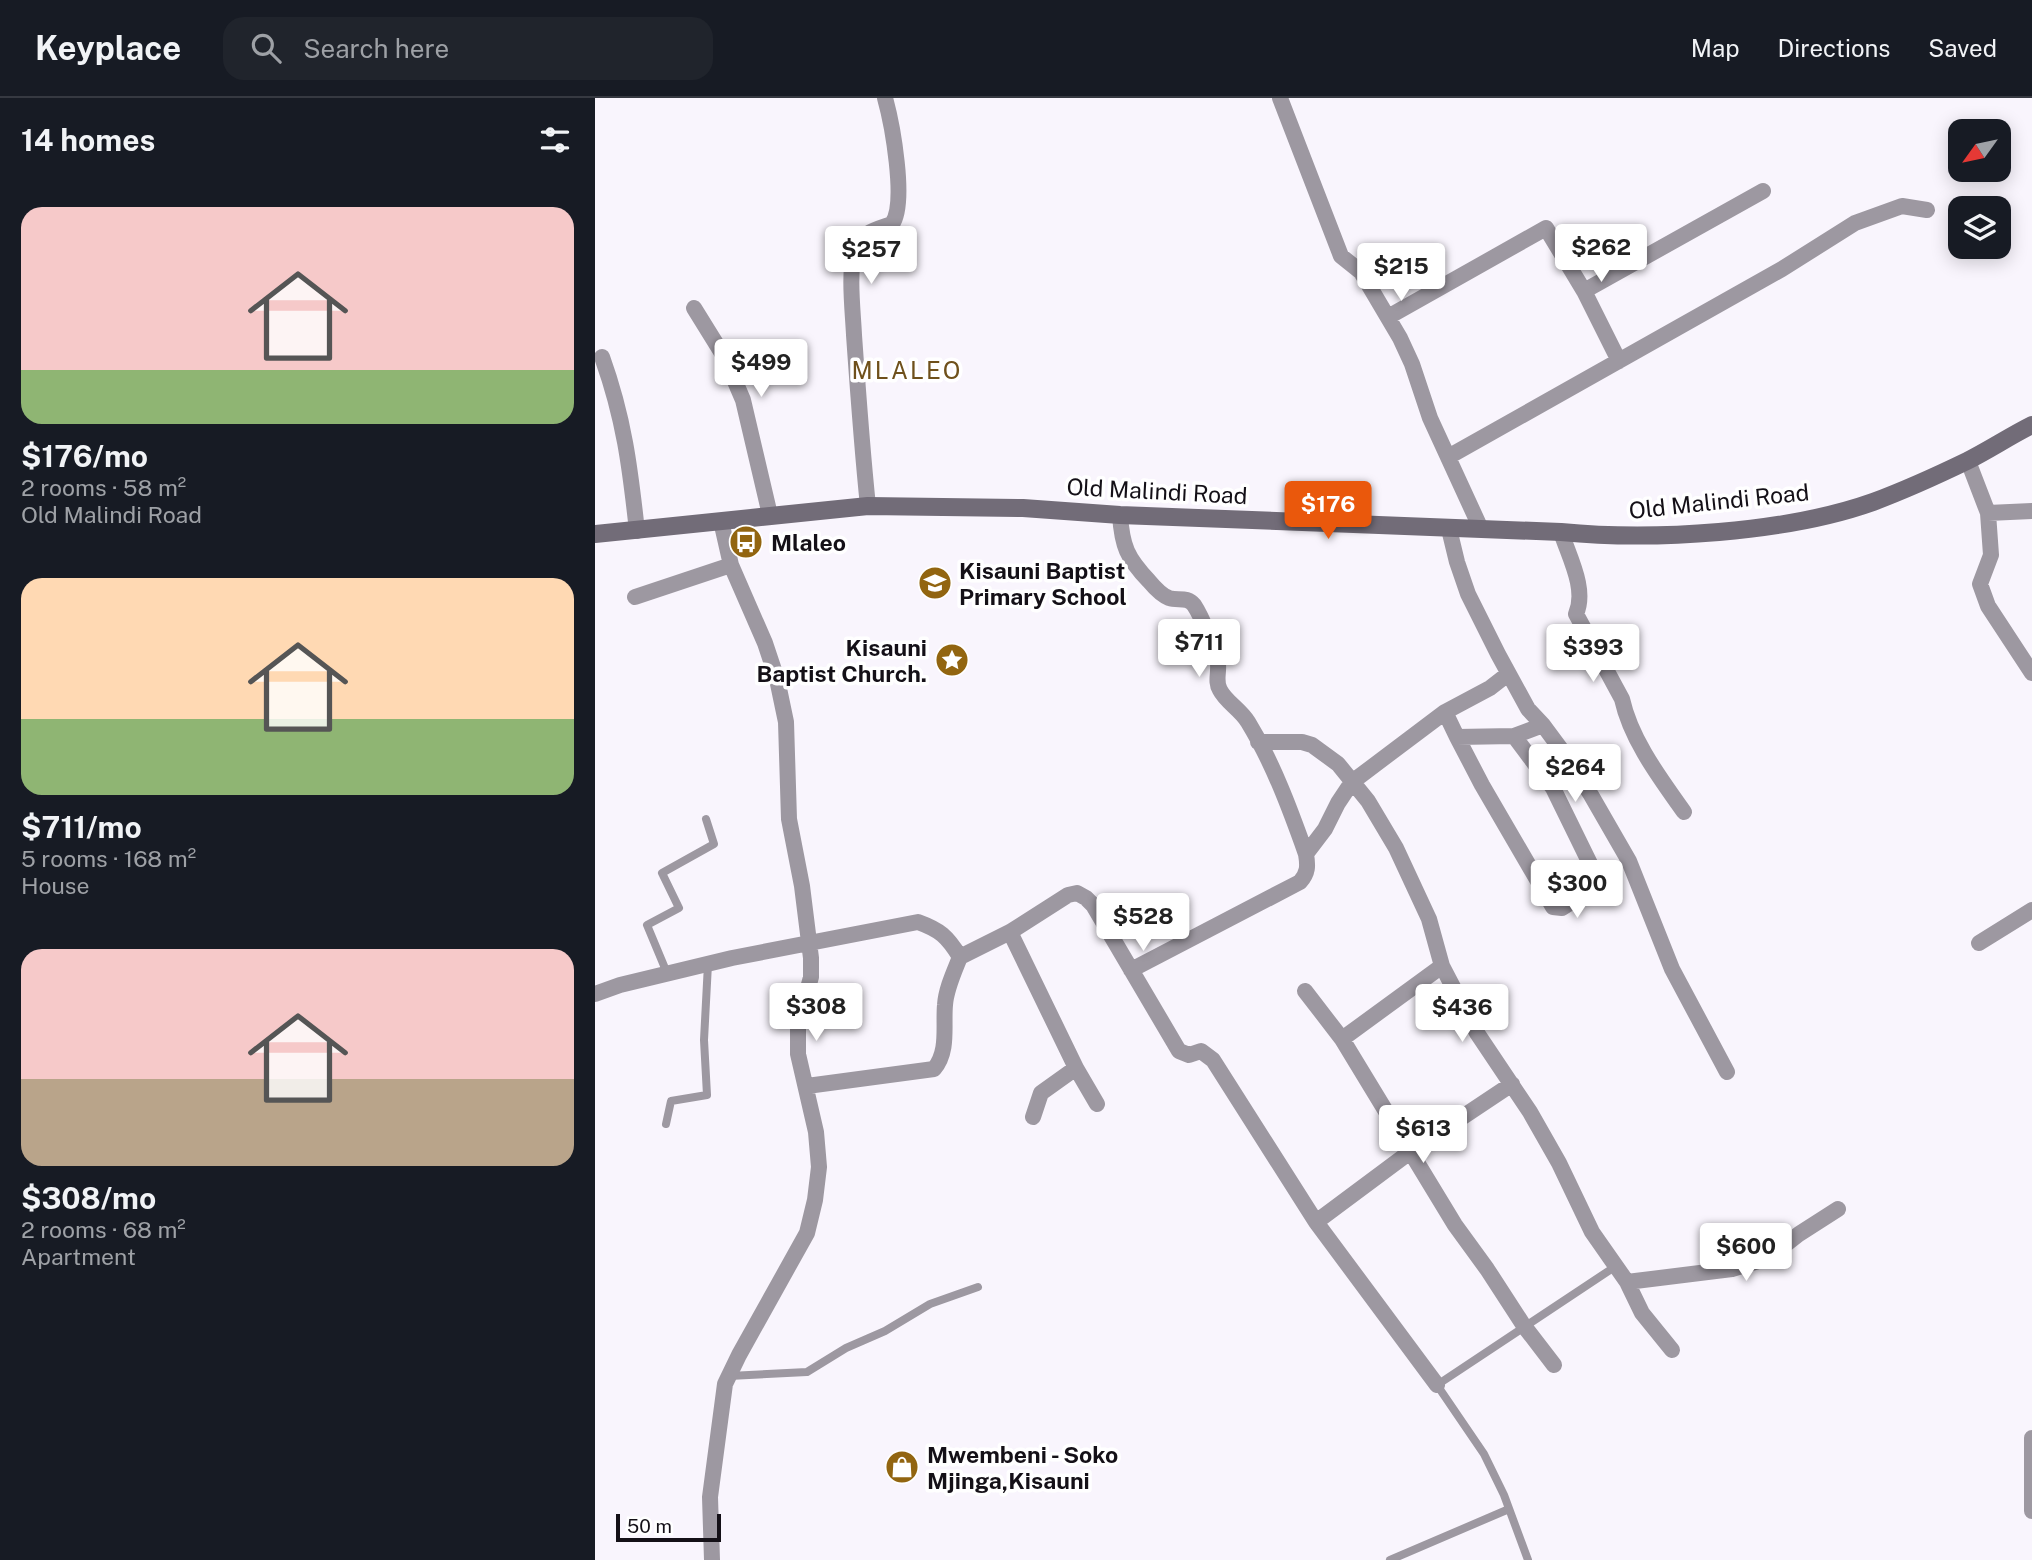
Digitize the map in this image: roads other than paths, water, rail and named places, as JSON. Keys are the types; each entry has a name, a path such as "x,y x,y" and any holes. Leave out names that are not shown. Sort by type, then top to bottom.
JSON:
{"main road":[{"name":"Old Malindi Road","path":"595,534 868,506 1023,509 1603,536 1749,528 1839,512 1873,502 1968,461 2030,430"}],"street":[{"path":"868,506 852,296 854,251 858,243 864,235 892,224 899,205 894,139 885,98"},
{"path":"1280,98 1341,256 1361,272 1388,317 1412,364 1430,418 1481,529"},
{"path":"1584,292 1763,191"},
{"path":"1448,457 1782,269 1855,223 1902,206 1927,210"},
{"path":"1388,317 1546,228 1584,292 1619,360"},
{"path":"694,308 725,358 743,400 770,514"},
{"path":"602,357 617,399 628,452 637,531"},
{"path":"1968,461 1988,513 1991,555 1980,584 1988,606 2032,673"},
{"path":"1988,513 2032,511"},
{"path":"1120,515 1121,538 1127,555 1137,569 1158,591 1169,598 1187,599 1195,607 1218,664 1218,687 1240,710 1258,742 1291,812 1308,865 1307,875 1300,882 1131,970"},
{"path":"712,1560 710,1497 725,1384 807,1233 819,1167 816,1132 798,1054 798,1026 811,977 811,958 802,886 789,819 786,723 765,643 731,565 721,521"},
{"path":"1449,529 1468,594 1508,674 1528,709 1543,724 1591,795 1629,861 1672,969 1727,1072"},
{"path":"1561,532 1579,587 1580,604 1576,614 1622,699 1625,713 1653,767 1684,812"},
{"path":"635,597 731,565"},
{"path":"1306,854 1325,829 1352,782 1445,712 1490,688 1508,674"},
{"path":"1445,712 1482,785 1553,906 1562,908 1600,884 1553,788 1514,736"},
{"path":"1457,737 1514,736 1543,724"},
{"path":"1258,742 1302,742 1313,745 1338,764 1368,801 1396,848 1429,919 1442,966 1477,1033 1512,1084 1559,1163 1592,1232 1627,1282 1641,1313 1672,1350"},
{"path":"807,1086 934,1069 941,1061 944,1002 960,957 1010,932 1067,895 1077,893 1093,905 1179,1051 1189,1055 1201,1051 1213,1060 1316,1222 1437,1385"},
{"path":"1979,943 2032,910"},
{"path":"595,994 667,973 808,942 918,922 937,928 951,942 960,957"},
{"path":"1010,932 1076,1068 1097,1104"},
{"path":"1342,1039 1442,966"},
{"path":"1305,991 1342,1039 1455,1225 1524,1326 1555,1365"},
{"path":"1033,1117 1041,1093 1076,1068"},
{"path":"1316,1222 1410,1152 1512,1084"},
{"path":"1627,1282 1732,1269 1768,1258 1838,1209"},
{"path":"2032,1438 2032,1511"}],"lane":[{"path":"667,973 647,925 679,908 662,873 714,844 706,819"},
{"path":"666,1124 671,1101 707,1095 704,1040 708,964"},
{"path":"1528,1560 1484,1454 1437,1385 1616,1266"},
{"path":"729,1376 807,1372 846,1348 885,1331 930,1304 978,1287"},
{"path":"1390,1560 1509,1509"}],"place":[{"name":"Mlaleo","path":"746,542"},
{"name":"Kisauni Baptist Primary School","path":"935,583"},
{"name":"Kisauni Baptist Church.","path":"952,660"},
{"name":"Mwembeni - Soko Mjinga,Kisauni","path":"902,1467"}],"district":[{"name":"MLALEO","path":"907,370"}]}
